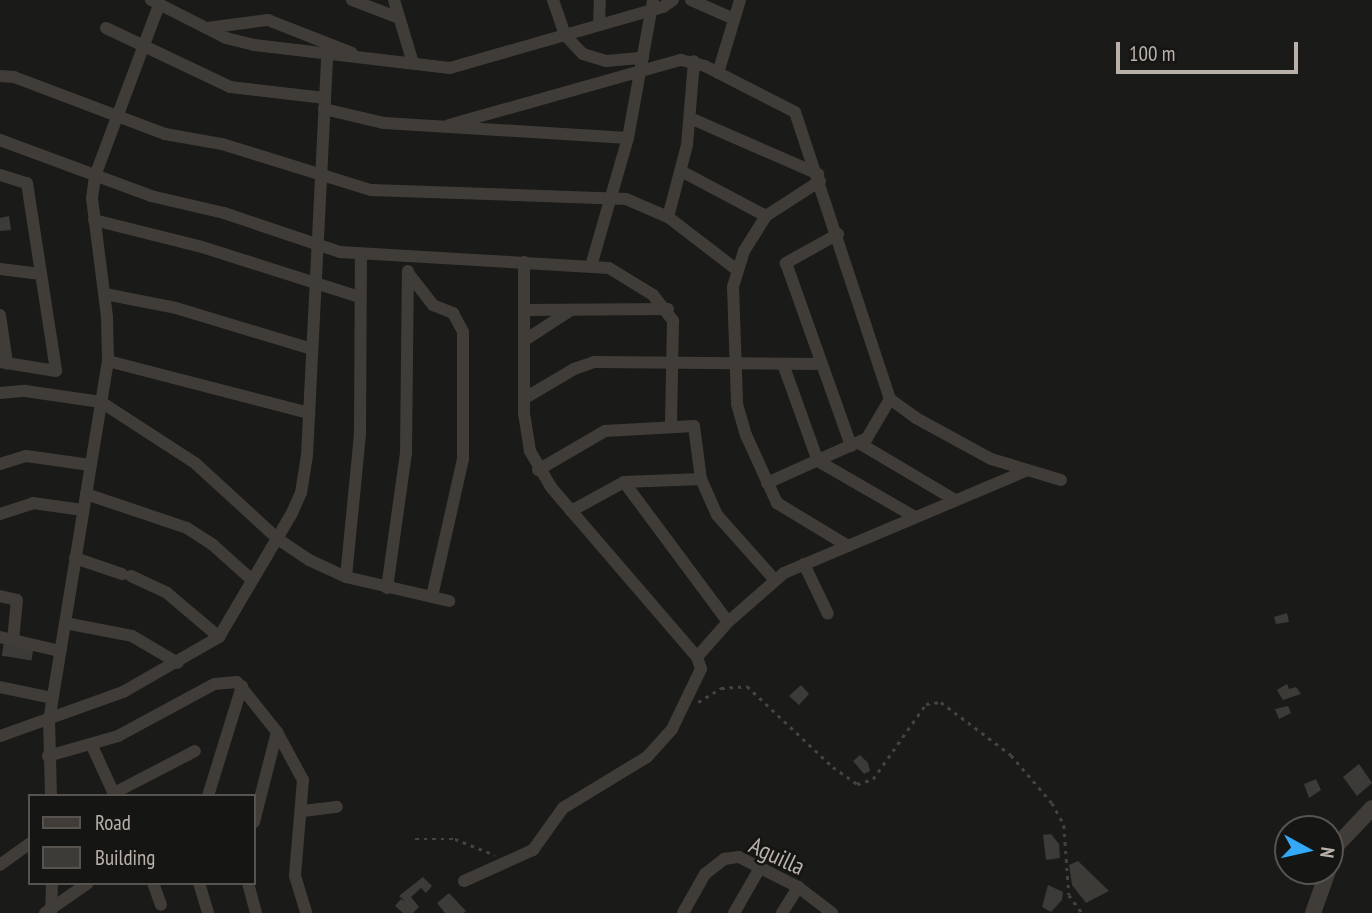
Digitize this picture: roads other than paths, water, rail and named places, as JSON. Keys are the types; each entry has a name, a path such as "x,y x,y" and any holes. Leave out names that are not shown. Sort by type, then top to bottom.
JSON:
{"street":[{"path":"352,0 399,18"},
{"path":"394,0 413,63"},
{"path":"553,0 565,35 583,54 594,59 643,58"},
{"path":"599,25 600,0"},
{"path":"51,794 48,757 52,698 108,361 105,294 94,220 95,176 155,3 207,28 254,44 459,66 673,0"},
{"path":"691,0 734,19"},
{"path":"718,73 740,0"},
{"path":"591,265 614,198 653,5"},
{"path":"207,28 268,20 324,50"},
{"path":"106,28 230,87 324,103 384,123 628,138"},
{"path":"0,736 49,721 123,692 178,663 219,637 278,538 303,486 320,246 324,50"},
{"path":"449,125 681,60 694,61 795,112 838,234 890,399 916,418 991,459 1060,481"},
{"path":"668,217 681,171 690,118 694,61"},
{"path":"0,76 14,77 165,134 222,144 371,190 614,198 640,203 668,217 737,270"},
{"path":"690,118 819,177"},
{"path":"0,140 95,176 320,246 361,255 591,265 623,275 667,309 673,321 675,362 671,426"},
{"path":"681,171 766,216"},
{"path":"0,175 27,183 56,371 3,363 0,315"},
{"path":"819,177 766,216 737,270 735,363 740,419 767,483 787,512 848,546"},
{"path":"94,220 213,250 360,297"},
{"path":"838,234 786,263 821,364 855,445 956,500"},
{"path":"346,577 359,457 361,255"},
{"path":"387,588 406,453 408,257"},
{"path":"464,881 503,861 533,850 563,808 648,757 667,737 688,702 701,669 697,657 538,470 525,430 524,262"},
{"path":"0,269 39,274"},
{"path":"408,273 433,305 453,313 463,332 463,459 432,597"},
{"path":"105,294 176,308 312,349"},
{"path":"525,310 667,309"},
{"path":"525,340 571,310"},
{"path":"108,361 309,413"},
{"path":"525,398 574,369 594,362 821,364"},
{"path":"783,364 818,461 915,517"},
{"path":"0,393 101,402 195,463 278,538 346,577 449,601"},
{"path":"767,483 855,445 874,431 890,399"},
{"path":"538,470 605,431 694,426 701,479 727,529 774,579"},
{"path":"0,464 26,456 90,465"},
{"path":"697,657 728,622 774,579 1026,471"},
{"path":"571,510 624,482 701,479"},
{"path":"624,482 728,622"},
{"path":"86,494 187,528 213,545 252,580"},
{"path":"0,514 33,503 83,510"},
{"path":"75,558 126,575 167,593 219,637"},
{"path":"804,564 828,614"},
{"path":"0,596 17,600 13,640"},
{"path":"65,623 132,636 178,663"},
{"path":"0,636 60,651"},
{"path":"48,757 92,746 214,684 230,680 242,686 277,732 303,780 303,811 295,876 306,913"},
{"path":"209,794 242,686"},
{"path":"0,687 52,698"},
{"path":"256,814 277,732"},
{"path":"92,746 114,794"},
{"path":"116,794 195,751"},
{"path":"303,811 337,807"},
{"path":"1344,838 1372,808"},
{"path":"0,865 28,844"},
{"name":"Aguilla","path":"683,913 705,874 724,859 739,857 798,887 832,913"},
{"path":"734,913 761,866"},
{"path":"49,911 52,885"},
{"path":"49,911 85,885"},
{"path":"154,885 161,905"},
{"path":"200,885 208,913"},
{"path":"249,885 256,913"},
{"path":"1313,913 1323,885"},
{"path":"782,913 798,887"}]}
